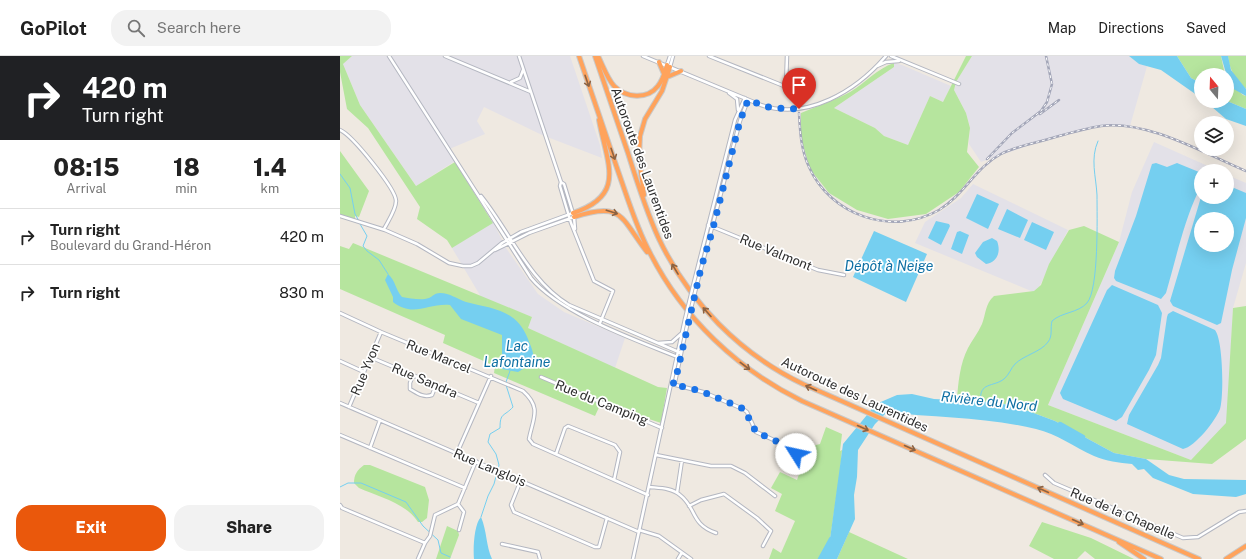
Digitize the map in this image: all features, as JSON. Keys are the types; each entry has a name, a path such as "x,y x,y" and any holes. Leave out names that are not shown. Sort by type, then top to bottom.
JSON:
{"highway":[{"name":"Autoroute des Laurentides","path":"579,56 635,220 654,261 673,292 688,312 737,360 783,391 852,423 1161,559"},
{"name":"Autoroute des Laurentides","path":"594,56 646,206 659,239 676,271 697,300 724,329 753,354 783,373 863,411 1199,559"},
{"path":"598,56 614,85 622,92 630,95 641,96 653,91 665,76 681,71"},
{"path":"659,62 665,76"},
{"path":"646,206 639,162 640,136 645,120 661,93 668,66"},
{"path":"572,216 596,204 608,185 609,168 595,104"},
{"path":"572,216 601,210 616,213 627,223 654,261"},
{"path":"1110,536 1144,559"},
{"path":"1226,559 1246,546"}],"street":[{"path":"389,56 507,240 539,287 555,301 600,323 678,357"},
{"path":"444,56 531,92"},
{"path":"519,56 561,182 564,184 575,229 594,281 613,291 600,323"},
{"path":"643,56 771,108 794,110 808,108 840,94 875,68 888,61 904,62"},
{"path":"668,66 670,56"},
{"path":"668,66 673,56"},
{"path":"709,56 781,85 786,85 788,56"},
{"path":"875,68 886,56"},
{"path":"891,56 959,84"},
{"path":"508,82 520,78 523,68"},
{"path":"728,91 737,99 738,113"},
{"path":"633,559 672,384 675,382 679,352 708,225 738,113 746,99"},
{"path":"694,287 713,227 746,99"},
{"path":"340,130 351,137 373,163 395,196 396,204 384,229"},
{"path":"475,189 514,241 532,270 554,295 569,305 679,352"},
{"path":"340,216 384,229 458,266 471,266 507,240 532,227 572,216"},
{"path":"495,250 529,233 572,216"},
{"name":"Rue Valmont","path":"708,225 818,270 844,275"},
{"name":"Rue Marcel","path":"340,313 381,332 491,376 523,391 529,396 536,416 530,435 530,442 648,495"},
{"path":"679,352 682,332 686,320"},
{"name":"Rue Yvon","path":"349,407 381,332"},
{"path":"657,343 670,342 682,332"},
{"name":"Rue Sandra","path":"370,357 479,403"},
{"path":"340,361 364,372"},
{"path":"413,375 410,383 410,389 417,393 425,396 432,395 436,385"},
{"path":"457,453 491,376"},
{"name":"Rue du Camping","path":"541,377 662,428"},
{"path":"672,384 701,391 744,409 756,432 794,449"},
{"name":"Rue Langlois","path":"340,403 607,518 639,531 659,536 681,554 691,559"},
{"path":"370,448 380,420"},
{"path":"556,454 565,428 568,426 615,445 620,452 614,480"},
{"path":"340,435 465,488"},
{"path":"656,455 711,466 731,466 745,473 775,496"},
{"path":"677,493 682,460"},
{"path":"418,559 430,536 435,515 458,504 476,461"},
{"name":"Rue de la Chapelle","path":"1045,475 1054,483 1182,538 1198,537 1239,512 1246,510"},
{"path":"521,480 511,505 514,512 595,547 599,547 601,543 607,518"},
{"path":"650,487 666,489 677,493 687,501 704,529 716,533"},
{"path":"689,506 701,500 724,494 757,518 770,531 770,535 763,546"},
{"path":"458,504 464,512 459,530"},
{"path":"340,505 342,508 425,543"},
{"path":"502,544 538,552 540,559"},
{"path":"678,559 681,554"}],"shaded area":[{"path":"352,56 570,56 600,145 602,158 542,135 484,107 477,121 485,134 447,150 455,161 416,186 360,105 343,64"},
{"path":"972,56 1129,56 1139,64 1147,66 1130,126 1110,125 1091,128 1044,140 981,162 969,144 970,127 966,113 954,90 956,82"},
{"path":"894,63 951,86 943,102 930,96 908,145 884,136 875,128 834,108 894,67"},
{"path":"1154,142 1203,164 1194,164 1194,204 1234,204 1234,178 1246,183 1246,263 1233,308 1227,424 1191,460 1048,405 1119,242 1132,192"},
{"path":"973,184 1068,230 1036,293 915,243 925,222 961,198"},
{"path":"493,222 506,248 538,294 564,312 625,338 615,368 528,328 532,317 481,297 452,248"}],"green space":[{"path":"340,56 352,56 343,64 360,105 416,186 455,162 493,223 452,248 447,240 417,219 420,207 368,128 347,109 340,72"},
{"path":"966,56 972,56 956,82 954,90 966,113 970,128 967,152 979,167 959,192 926,214 888,219 857,210 829,193 810,169 801,138 801,113 850,92 882,68 894,63 894,67 834,108 875,128 884,136 908,145 930,96 943,102"},
{"path":"1177,56 1221,56 1224,68 1194,68 1194,80 1191,78"},
{"path":"1228,56 1246,56 1246,89 1234,74 1234,68 1231,68"},
{"path":"1234,87 1246,96 1246,109 1234,104"},
{"path":"340,151 369,191 359,217 355,216 355,220 340,216"},
{"path":"1084,226 1119,242 1048,405 1191,460 1226,423 1233,308 1246,306 1246,439 1212,464 1146,459 1114,453 1055,421 1015,406 991,402 957,400 961,367 965,354 982,324 987,306 991,299 994,296 1034,291 1041,285 1049,264 1069,230"},
{"path":"353,243 532,317 528,328 658,387 667,388 661,423 601,403 595,416 494,373 495,366 443,343 445,335 340,289 340,246 349,249"},
{"path":"826,427 842,434 840,472 830,539 821,559 769,559 773,548 781,553 795,521 775,511 782,494 771,488 780,472 797,480 805,456 808,456 812,446 820,444"},
{"path":"364,465 370,465 425,487 429,500 427,518 422,522 418,522 413,515 399,505 359,488 354,483 355,475"},
{"path":"1042,522 1091,538 1134,559 1095,559 1085,551 1077,559 1054,559 1029,546"},
{"path":"447,526 458,531 459,535 450,559 436,559"},
{"path":"849,532 908,559 837,559"}],"water":[{"path":"1129,56 1177,56 1191,78 1194,80 1194,93 1161,70 1139,64"},
{"path":"1221,56 1228,56 1231,68 1224,68"},
{"path":"1234,74 1246,89 1246,96 1234,89"},
{"path":"1234,104 1246,109 1246,126 1234,122 1234,116 1222,116 1213,108 1234,108"},
{"path":"1156,163 1167,167 1177,163 1194,170 1194,202 1184,229 1166,293 1161,299 1116,281 1114,278 1115,271 1136,216 1152,164"},
{"path":"1234,188 1246,193 1246,218 1232,270 1221,323 1217,325 1173,306 1170,301 1194,220 1194,252 1234,252 1234,212 1197,212 1199,204 1234,204"},
{"path":"977,194 999,204 988,229 966,218"},
{"path":"1007,209 1028,220 1020,238 998,229"},
{"path":"936,221 949,224 950,226 941,245 928,238"},
{"path":"1032,222 1054,232 1046,250 1024,240"},
{"name":"Dépôt à Neige","path":"874,231 927,254 906,302 853,277"},
{"path":"960,231 969,235 962,254 951,249 957,232"},
{"path":"992,238 997,241 999,249 998,256 990,263 986,264 977,257 975,253 983,242"},
{"name":"Lac Lafontaine","path":"388,274 393,279 402,297 423,299 444,293 466,302 503,312 510,316 523,329 528,339 533,354 533,363 518,372 502,369 502,335 461,319 450,305 421,309 407,309 400,307 393,302 393,297 385,280"},
{"path":"1112,285 1158,305 1162,313 1156,355 1122,417 1116,421 1063,399 1060,393 1107,290"},
{"path":"1173,311 1215,330 1218,336 1221,356 1222,393 1218,414 1199,438 1183,449 1127,424 1129,415 1161,358 1167,317 1168,314"},
{"name":"Rivière du Nord","path":"912,394 934,399 991,402 1015,406 1055,421 1114,453 1146,459 1169,475 1184,479 1246,480 1246,494 1236,497 1193,494 1153,478 1144,469 1138,470 1132,464 1113,462 1099,458 1058,437 1036,429 999,422 887,412 875,424 858,450 857,477 854,495 855,519 837,559 821,559 830,539 843,444 876,404 897,395"},
{"path":"481,517 492,559 474,559 475,531"}],"waterway":[{"path":"981,401 981,395 984,388 1004,379 1019,361 1037,351 1050,340 1052,321 1060,316 1079,309 1087,303 1091,295 1094,283 1097,235 1097,195 1094,154 1098,141"},
{"path":"340,174 350,188 355,214 359,221"},
{"path":"360,224 367,236 363,246 379,260 388,274"},
{"path":"506,382 510,371"},
{"path":"481,517 494,484 499,465 496,454 488,442 490,434 500,428 503,415 513,407 506,385"},
{"name":"Rivière du Nord","path":"1060,424 1083,437"},
{"path":"340,487 348,483 361,483 406,502 423,526 438,540 441,553 450,557"},
{"name":"Rivière du Nord","path":"820,559 831,539"}],"railway":[{"path":"987,159 1012,133 1041,111 1047,102 1052,84 1046,56"},
{"path":"1040,114 1059,100"},
{"path":"799,113 800,134 804,154 809,167 819,184 832,198 847,209 864,217 883,221 902,221 921,218 939,210 956,197 984,166 1001,154 1023,146 1101,126 1119,125 1156,133 1194,147 1246,171"}],"route":[{"path":"796,454 794,449 755,432 747,412 744,409 701,391 672,384 675,382 701,268 731,161 740,121 748,100 771,108 784,110 799,109"}]}
